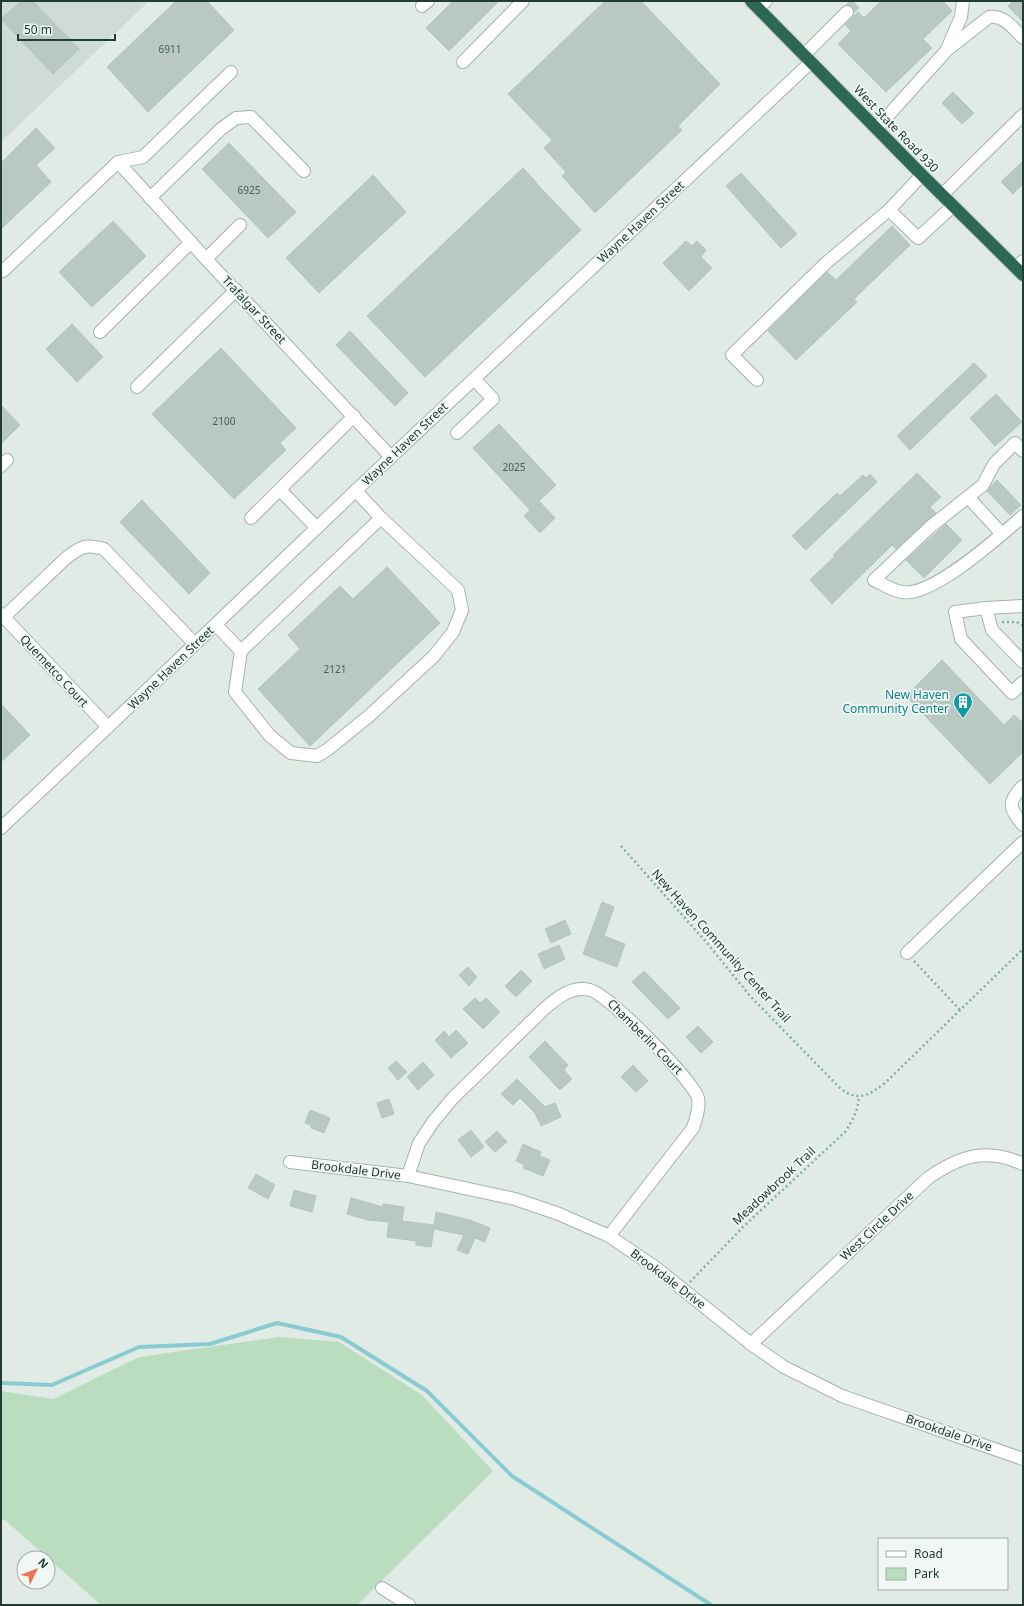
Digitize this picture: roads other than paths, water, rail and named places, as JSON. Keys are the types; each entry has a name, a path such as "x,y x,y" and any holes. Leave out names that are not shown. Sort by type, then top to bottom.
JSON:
{"highway":[{"name":"West State Road 930","path":"758,3 807,59 922,175 953,206 1021,268"}],"street":[{"path":"463,62 523,1"},
{"path":"947,50 960,17 963,1"},
{"name":"Wayne Haven Street","path":"1,828 474,379 807,59 847,12"},
{"path":"877,128 947,50 989,17 996,16 1003,20 1023,38"},
{"path":"3,271 118,162 143,157 231,72"},
{"path":"150,198 221,129 236,118 251,117 304,171"},
{"path":"942,195 1022,117"},
{"name":"Trafalgar Street","path":"118,162 206,259 391,457"},
{"path":"757,380 732,355 826,263 889,210 922,175"},
{"path":"889,210 918,238 953,206"},
{"path":"206,259 240,225"},
{"path":"100,332 191,242"},
{"path":"137,387 236,290"},
{"path":"456,433 493,399 474,379"},
{"path":"251,518 354,416"},
{"path":"1023,451 1015,443 994,464 983,485 930,528 874,580 903,593 925,589 951,575 1023,516"},
{"path":"280,490 317,528"},
{"path":"356,491 381,518 458,590 462,610 453,632 434,656 369,716 327,750 317,756 291,753 270,736 235,692 241,651 381,518"},
{"path":"968,497 1002,534"},
{"path":"2,615 66,558 78,549 89,546 104,549 195,644"},
{"path":"1023,606 986,608 955,612 961,639 1012,693 1023,682"},
{"path":"986,608 992,630 1023,662"},
{"name":"Quemetco Court","path":"2,615 108,727"},
{"path":"216,625 241,651"},
{"path":"1023,786 1016,793 1011,802 1011,807 1023,825"},
{"path":"907,953 1023,842"},
{"name":"Chamberlin Court","path":"408,1176 419,1143 433,1122 452,1099 558,997 572,990 590,990 606,998 678,1068 698,1098 697,1113 693,1128 610,1236"},
{"name":"West Circle Drive","path":"751,1344 928,1178 946,1166 963,1158 982,1155 999,1155 1023,1164"},
{"name":"Brookdale Drive","path":"290,1162 408,1176 515,1199 559,1214 610,1236 655,1267 751,1344 784,1367 842,1396 1023,1459"},
{"path":"382,1588 410,1605"}],"waterway":[{"path":"1,1383 52,1385 139,1347 210,1344 277,1323 341,1337 427,1391 512,1476 711,1605"}],"tunnel":[{"path":"847,12 858,1"}],"place":[{"name":"New Haven Community Center","path":"963,719"}]}
